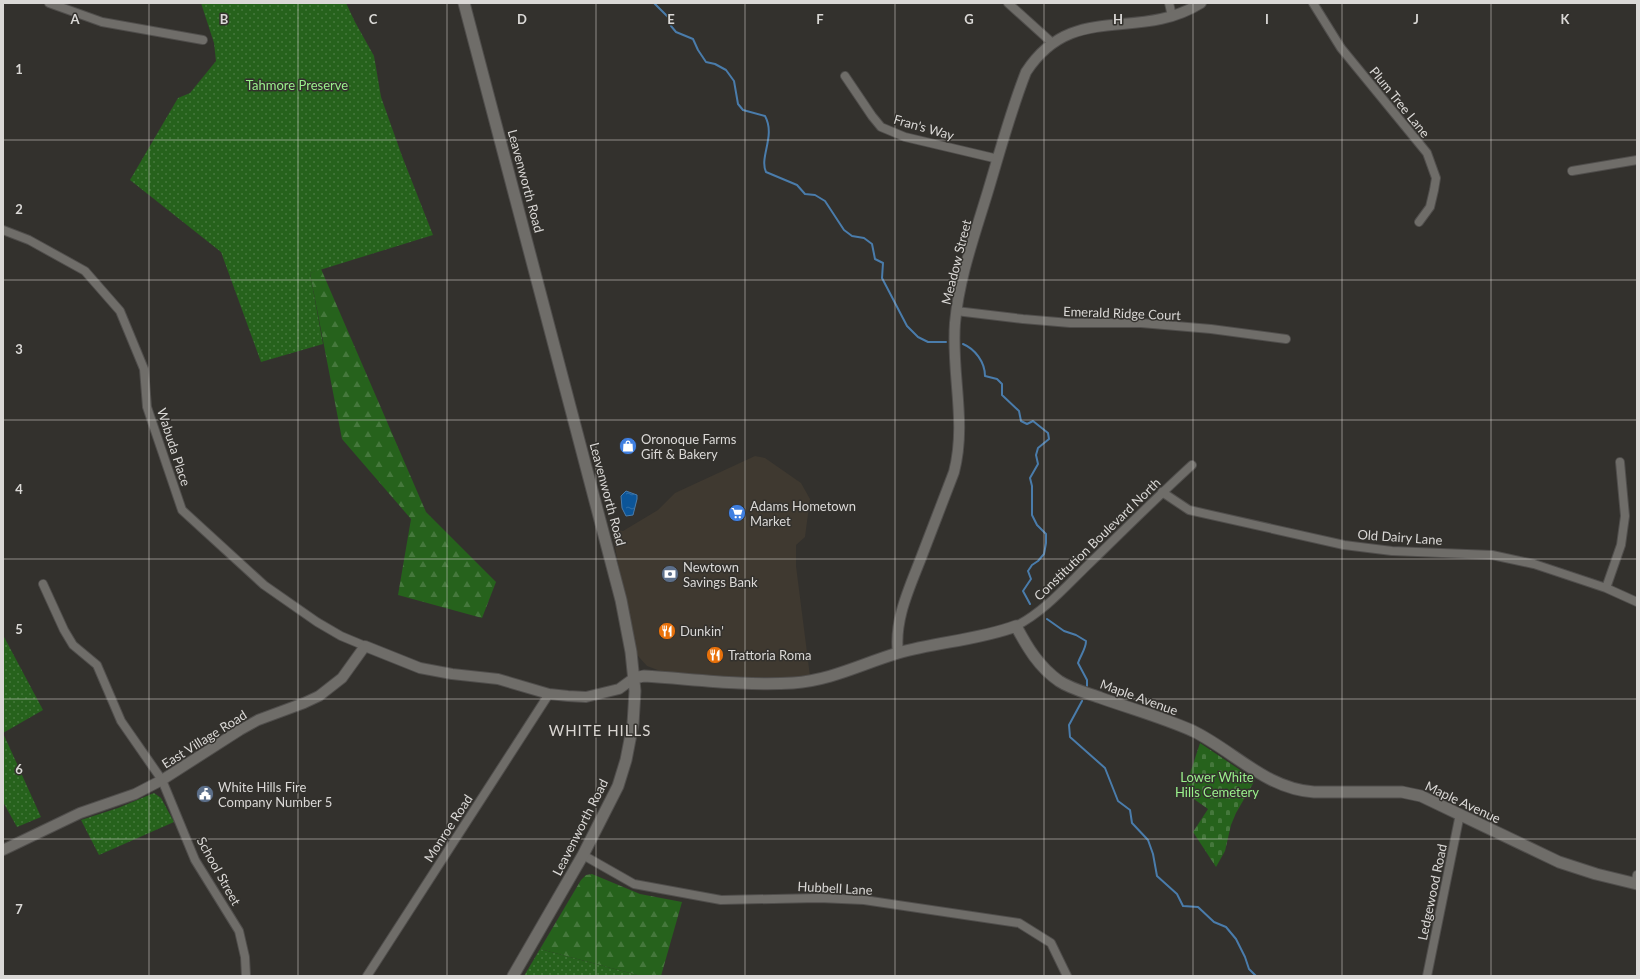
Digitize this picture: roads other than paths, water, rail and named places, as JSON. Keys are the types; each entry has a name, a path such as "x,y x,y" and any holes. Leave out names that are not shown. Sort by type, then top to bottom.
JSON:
{"main road":[{"name":"Leavenworth Road","path":"464,3 621,600 634,678 633,724 626,760 615,793 583,855 513,976"},
{"path":"634,678 644,676 708,682 769,684 818,680 843,673 898,653 965,638 983,637 1016,626"},
{"name":"Maple Avenue","path":"1016,626 1038,663 1059,681 1082,692 1193,731 1236,757 1263,776 1287,788 1314,792 1402,792 1421,796 1559,862 1596,874 1636,881"}],"street":[{"path":"48,3 102,22 203,40"},
{"path":"1008,3 1049,40"},
{"path":"1169,3 1172,16"},
{"name":"Meadow Street","path":"898,653 897,633 901,612 954,472 958,455 960,423 954,337 956,311 965,269 1026,72 1033,59 1049,40 1068,28 1091,20 1117,18 1152,19 1172,16 1189,10 1201,3"},
{"name":"Plum Tree Lane","path":"1313,3 1341,48 1427,153 1436,178 1430,207 1419,222"},
{"name":"Fran's Way","path":"845,76 881,127 905,137 998,159"},
{"path":"1572,171 1637,160"},
{"name":"Wabuda Place","path":"3,230 29,240 85,271 120,311 144,369 147,407 182,510 264,585 329,629 341,636 365,646"},
{"name":"Emerald Ridge Court","path":"956,311 1070,323 1149,324 1211,329 1286,339"},
{"path":"1606,588 1621,546 1625,516 1620,462"},
{"name":"Constitution Boulevard North","path":"1016,626 1026,621 1049,603 1162,492 1192,465"},
{"name":"Old Dairy Lane","path":"1162,492 1189,510 1344,545 1392,551 1492,555 1534,564 1606,588 1637,602"},
{"name":"School Street","path":"43,584 64,630 74,644 97,665 121,721 162,780 195,860 239,931 245,957 246,976"},
{"path":"365,646 420,668 452,674 498,679 549,694 586,697 619,689 634,678"},
{"name":"East Village Road","path":"3,850 80,813 136,794 162,780 258,720 298,706 319,696 342,678 365,646"},
{"name":"Monroe Road","path":"368,976 549,694"},
{"name":"Ledgewood Road","path":"1427,976 1460,814"},
{"name":"Hubbell Lane","path":"583,855 634,884 722,900 820,898 864,900 1019,923 1051,943 1067,976"}],"water":[{"path":"626,491 637,495 637,499 633,515 626,516 622,508 621,496"}],"waterway":[{"path":"654,3 668,17 671,26 676,32 693,39 706,62 715,64 726,70 734,81 738,104 743,110 765,116 769,131 764,160 766,172 797,185 805,194 815,195 825,201 844,230 852,236 864,238 872,244 875,259 883,263 882,278 907,326 918,337 928,342 946,342"},
{"path":"963,344 972,349 981,361 985,371 985,376 997,379 1002,384 1002,395 1019,411 1021,421 1027,424 1033,421 1048,433 1049,439 1038,448 1036,455 1038,464 1030,478 1032,486 1032,515 1037,525 1046,534 1044,554 1028,571 1031,579 1023,591 1030,604"},
{"path":"1047,619 1064,631 1076,635 1086,641 1078,663 1087,680 1087,686"},
{"path":"1082,701 1069,725 1070,737 1105,768 1118,801 1130,810 1132,823 1148,840 1153,854 1157,876 1177,894 1183,906 1198,907 1214,922 1226,927 1236,939 1249,969 1256,976"}],"place":[{"name":"Oronoque Farms Gift & Bakery","path":"628,446"},
{"name":"Adams Hometown Market","path":"737,513"},
{"name":"Newtown Savings Bank","path":"670,574"},
{"name":"Dunkin'","path":"667,631"},
{"name":"Trattoria Roma","path":"715,655"},
{"name":"White Hills Fire Company Number 5","path":"205,794"}],"district":[{"name":"WHITE HILLS","path":"600,731"}],"park label":[{"name":"Tahmore Preserve","path":"297,85"},
{"name":"Lower White Hills Cemetery","path":"1217,784"}]}
